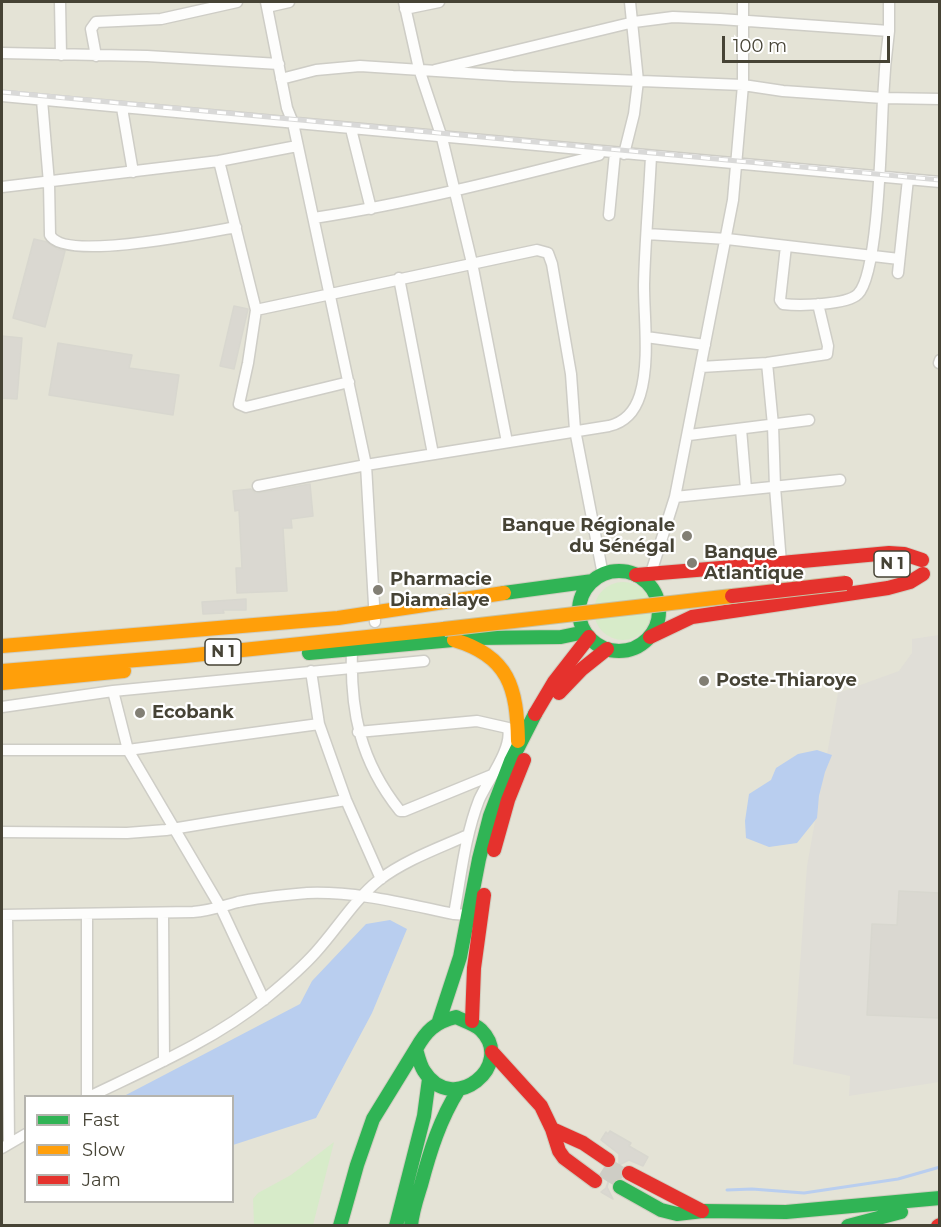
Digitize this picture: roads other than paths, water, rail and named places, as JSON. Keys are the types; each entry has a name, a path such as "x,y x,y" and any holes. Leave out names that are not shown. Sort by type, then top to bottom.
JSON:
{"main road":[{"path":"2,683 351,649 377,629 598,578 614,572 645,577 889,553 904,554 923,567 910,582 888,588 692,617 650,637"},
{"name":"N 1","path":"923,567 939,557"},
{"name":"N 1","path":"2,657 444,623 923,567 939,572"},
{"path":"598,578 585,589 579,611 580,622 587,635 597,644 607,649 626,651 638,647 656,629 660,613 656,595 645,577"},
{"path":"2,646 338,618 377,629 454,640 473,646 490,656 511,682 516,698 518,745"},
{"name":"N 1","path":"2,671 185,656 377,629"},
{"path":"454,640 587,635"},
{"path":"440,1021 456,973 483,843 495,800 518,745 540,705 587,635"},
{"path":"472,1021 474,968 484,895 508,800 525,756 559,694 569,681 607,649"},
{"path":"340,1226 373,1119 416,1049 429,1028 440,1021 456,1017 472,1021 482,1029 489,1040 492,1052 486,1073 479,1081 470,1087 448,1089 429,1078 421,1065 416,1049"},
{"path":"492,1052 541,1106 564,1158 602,1170 583,1143 552,1129"},
{"path":"396,1226 403,1189 426,1109 429,1078"},
{"path":"411,1226 439,1124 446,1108 459,1089"},
{"path":"702,1211 686,1219 670,1221 654,1215 623,1183 702,1211 786,1212 939,1200"},
{"path":"848,1226 939,1200"}],"street":[{"path":"60,2 61,55"},
{"path":"96,56 91,29 96,22 161,19 237,2"},
{"path":"289,2 266,4 287,108 331,294 366,465 377,629"},
{"path":"439,2 404,5 419,69 442,138 472,263 507,442"},
{"path":"609,215 616,153 634,114 638,81 634,22 630,2"},
{"path":"645,577 675,497 727,239 737,165 743,85 743,2"},
{"path":"786,246 780,300 783,304 793,306 818,304 853,298 861,291 871,256 879,177 889,2"},
{"path":"435,70 634,22 673,17 889,31"},
{"path":"2,53 147,56 279,64"},
{"path":"281,79 316,70 342,67 419,69 743,85 804,93 939,99"},
{"path":"2,96 939,182"},
{"path":"42,100 49,183 50,236 56,242 124,245 236,227"},
{"path":"122,108 133,172"},
{"path":"351,129 371,209"},
{"path":"2,187 219,161 297,146"},
{"path":"314,218 455,192 616,153"},
{"path":"258,486 366,465 619,423 634,408 642,386 646,337 644,284 651,156"},
{"path":"219,161 256,310 248,363 238,400 242,406 246,407 348,382"},
{"path":"898,273 908,179"},
{"path":"647,234 727,239 899,259"},
{"path":"256,310 399,278 543,250 551,257 571,374 575,430 598,578"},
{"path":"399,278 434,454"},
{"path":"701,367 767,363 827,354 828,346 818,304"},
{"path":"646,337 705,345"},
{"path":"767,363 781,563"},
{"path":"689,435 809,420"},
{"path":"741,429 746,489"},
{"path":"675,497 840,480"},
{"path":"351,649 358,732 376,776 399,811 404,811 492,775"},
{"path":"2,707 112,691 424,661"},
{"path":"311,671 319,724 346,800 381,879"},
{"path":"112,691 128,750 221,908 264,1000"},
{"path":"358,732 477,721 508,728 509,734 504,752 479,800 468,835 454,914"},
{"path":"2,750 128,750 319,724"},
{"path":"2,832 128,833 175,829 346,800"},
{"path":"91,1095 164,1061 231,1024 299,970 317,952 363,896 381,879 409,862 468,835"},
{"path":"24,1135 5,1145 4,915 194,912 221,908 254,899 306,893 331,893 363,896 469,915"},
{"path":"87,914 89,1095"},
{"path":"164,914 164,1061"}],"water":[{"path":"817,750 832,755 819,796 817,818 797,843 769,847 746,838 745,821 749,794 771,780 776,768 798,754"},
{"path":"390,920 407,929 372,1013 316,1118 234,1145 234,1095 126,1095 300,1004 312,981 366,924"}],"waterway":[{"path":"727,1190 752,1189 804,1193 898,1179 940,1167"}],"tunnel":[{"path":"604,1167 625,1180"}],"railway":[{"path":"2,92 940,180"}],"place":[{"name":"Banque Régionale du Sénégal","path":"687,536"},
{"name":"Banque Atlantique","path":"692,563"},
{"name":"Pharmacie Diamalaye","path":"378,590"},
{"name":"Poste-Thiaroye","path":"704,681"},
{"name":"Ecobank","path":"140,713"}]}
